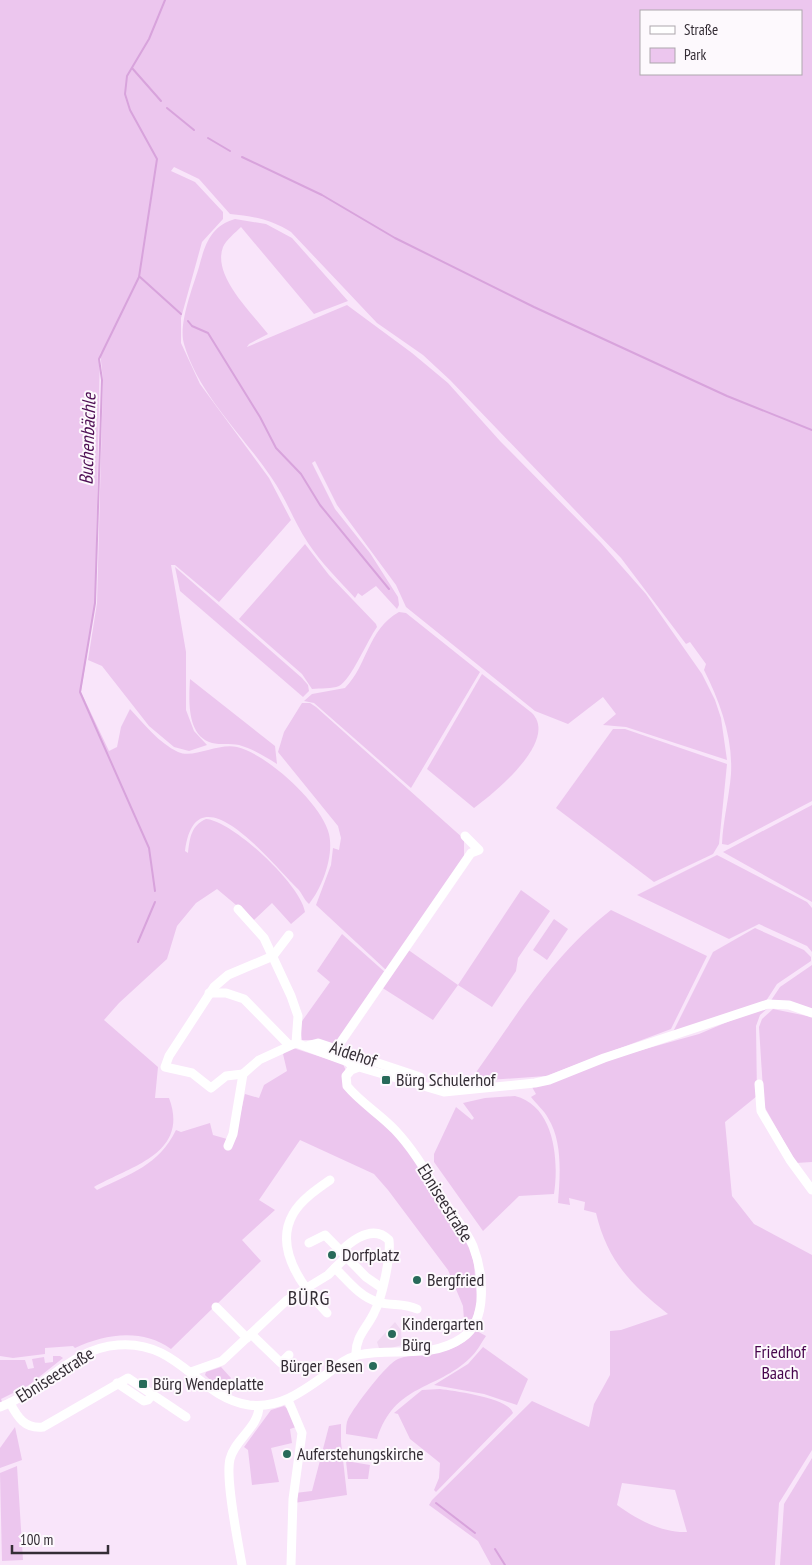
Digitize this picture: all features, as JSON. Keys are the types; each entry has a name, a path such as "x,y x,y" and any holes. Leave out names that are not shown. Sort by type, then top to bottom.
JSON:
{"street":[{"path":"336,1049 467,859"},
{"path":"238,909 259,930 273,956 298,1016 292,1044"},
{"path":"289,936 273,956 228,975 208,994 169,1056 165,1067 192,1073 211,1088 226,1076 243,1074 259,1060 292,1044 306,1046 348,1062 354,1068 360,1068 420,1086 454,1092 548,1080 604,1058 768,1004 789,1006 812,1013"},
{"path":"208,994 226,993 244,999 292,1044"},
{"name":"Aidehof","path":"306,1046 318,1043 420,1077 420,1086"},
{"name":"Ebniseestraße","path":"0,1407 29,1394 75,1358 104,1346 131,1344 147,1346 175,1360 225,1397 236,1402 259,1406 288,1400 339,1364 356,1356 427,1352 464,1338 475,1322 481,1297 476,1256 467,1235 405,1141 347,1086 346,1076 354,1068"},
{"path":"228,1146 233,1134 243,1074"},
{"path":"759,1084 761,1111 790,1160 812,1190"},
{"path":"327,1313 306,1288 291,1261 288,1248 292,1215 300,1205 330,1180"},
{"path":"191,1372 222,1361 287,1300 335,1268 344,1254 366,1235 374,1232 384,1235 389,1240 390,1249 379,1303 360,1335 356,1346 356,1356"},
{"path":"309,1243 324,1235 366,1277 382,1288"},
{"path":"335,1268 358,1290 379,1303 406,1305 417,1309"},
{"path":"216,1307 280,1363 289,1355"},
{"path":"10,1403 24,1423 36,1428 43,1427 52,1424 118,1383 144,1401 148,1400 152,1394 186,1416"},
{"path":"288,1400 302,1433 293,1499 291,1565"},
{"path":"242,1565 235,1522 229,1462 232,1453 256,1419 259,1406"}],"shaded area":[{"name":"Kindergarten Bürg","path":"395,1322 401,1330 402,1345 380,1351 377,1342"}],"green space":[{"path":"0,0 812,0 812,801 728,845 722,844 731,774 730,747 720,707 704,670 706,664 690,642 686,644 621,558 450,380 423,355 377,323 291,232 277,224 262,219 230,214 199,179 174,167 171,171 195,182 223,212 223,219 202,242 181,318 181,343 200,384 269,478 291,520 219,602 175,565 171,565 186,652 186,710 194,731 207,745 189,751 174,747 149,726 102,666 88,660 97,603 103,380 100,351 95,603 81,692 109,751 117,747 121,727 130,709 158,738 178,752 191,754 229,746 237,747 263,759 292,782 316,809 329,834 330,851 323,880 309,904 272,861 237,829 219,819 204,817 192,827 185,851 188,853 191,837 197,825 206,819 218,822 248,842 279,871 301,900 305,912 291,924 272,903 254,920 217,889 196,903 177,926 167,959 119,1003 104,1020 158,1067 155,1098 169,1098 173,1117 171,1133 164,1145 153,1156 94,1187 97,1190 142,1167 161,1152 176,1130 181,1132 210,1123 213,1135 234,1141 245,1094 259,1098 264,1085 287,1071 283,1054 290,1047 343,1064 346,1071 343,1076 404,1143 469,1244 474,1264 477,1302 473,1319 465,1333 463,1306 448,1270 388,1190 374,1174 300,1140 259,1200 275,1210 242,1240 261,1261 171,1349 160,1342 148,1338 123,1335 99,1339 75,1348 73,1346 45,1348 45,1354 13,1358 0,1356"},
{"path":"235,219 266,224 292,238 348,301 314,314 241,227 228,239 223,247 221,258 223,270 235,294 268,334 247,347 347,305 412,353 448,383 500,441 601,543 646,594 702,674 715,700 721,718 727,760 626,727 603,725 616,714 603,697 568,724 535,711 406,607 396,585 337,505 315,461 312,463 335,509 370,553 398,597 399,605 397,609 376,586 362,596 358,593 355,598 330,571 308,543 281,493 260,461 210,397 191,363 184,344 183,326 185,316 204,251 215,231 220,226"},
{"path":"305,544 329,575 377,627 349,676 339,686 333,688 312,689 302,674 239,619"},
{"path":"175,567 302,678 308,685 309,691 303,697 180,591"},
{"path":"399,612 406,613 480,672 411,788 314,703 304,701 312,694 345,688 359,669 380,628 388,619"},
{"path":"482,674 532,713 538,725 537,738 521,765 495,791 474,808 427,769"},
{"path":"190,679 275,746 277,764 244,747 236,744 215,744 197,733 191,716"},
{"path":"302,703 310,703 316,707 464,839 464,860 389,970 385,969 316,905 331,865 333,848 339,850 341,838 338,826 278,752 284,732"},
{"path":"613,729 625,729 727,764 719,844 713,854 654,882 556,808"},
{"path":"812,805 812,902 723,852"},
{"path":"717,855 807,902 812,908 812,952 807,946 759,924 729,939 637,895"},
{"path":"521,890 550,911 518,958 516,971 492,1007 458,985"},
{"path":"611,910 707,956 671,1029 546,1076 474,1081 477,1071 554,965 590,927"},
{"path":"554,919 568,929 547,960 533,950"},
{"path":"755,928 804,950 811,957 811,961 777,984 766,1001 672,1034 713,952"},
{"path":"342,934 387,974 337,1045 318,1040 302,1040 300,1024 330,982 317,971"},
{"path":"407,949 458,985 433,1020 381,987"},
{"path":"812,965 812,1010 770,1002 780,987"},
{"name":"Friedhof Baach","path":"768,1008 760,1015 756,1026 757,1096 725,1122 732,1196 754,1224 812,1255 812,1450 779,1503 775,1565 491,1565 478,1541 429,1505 432,1500 532,1401 589,1427 594,1404 610,1375 610,1331 621,1330 668,1314 643,1293 622,1270 607,1245 596,1213 584,1210 585,1202 569,1198 570,1205 558,1203 559,1159 556,1138 553,1127 546,1115 531,1097 536,1094 532,1087 631,1053 699,1034 739,1017","holes":["622,1483 675,1490 687,1532 659,1528 633,1516 617,1505"]},
{"path":"773,1009 812,1017 812,1162 796,1163 764,1106 759,1027 762,1019"},
{"path":"515,1096 528,1102 539,1111 546,1123 551,1136 556,1166 554,1194 519,1196 483,1231 434,1162 434,1154 456,1107 472,1120 474,1118 463,1103 485,1098"},
{"path":"475,1330 486,1336 472,1356 444,1377 405,1397 394,1407 377,1439 346,1434 347,1422 351,1413 371,1386 393,1362 408,1356 448,1350 458,1346"},
{"path":"483,1347 528,1379 517,1405 484,1394 434,1385 468,1364"},
{"path":"53,1356 63,1358 29,1385 1,1399 3,1404 0,1405 0,1360 25,1360 28,1369 34,1368 32,1359 44,1357 45,1363 53,1362"},
{"path":"221,1367 231,1378 220,1389 205,1375 206,1372"},
{"path":"440,1389 492,1399 502,1403 513,1413 436,1492 434,1490 439,1478 440,1463 410,1439 398,1414 394,1413 422,1390"},
{"path":"284,1406 288,1409 296,1427 290,1429 292,1443 271,1448 279,1482 252,1485 248,1450 244,1447 271,1410"},
{"path":"341,1424 341,1442 347,1495 294,1503 295,1493 312,1491 329,1426"},
{"path":"15,1427 22,1460 0,1468 0,1448"},
{"path":"812,1458 812,1565 780,1565 784,1504"},
{"path":"346,1461 370,1465 368,1479 348,1479"},
{"path":"17,1466 23,1560 2,1561 0,1473"}],"waterway":[{"name":"Buchenbächle","path":"155,891 149,848 80,692 95,603 102,380 99,359 139,277 157,159 130,110 125,94 127,76 149,39 165,0"},
{"path":"132,68 161,101"},
{"path":"167,108 194,130"},
{"path":"208,138 230,151"},
{"path":"242,157 322,195 395,238 534,307 727,396 812,430"},
{"path":"140,277 181,314"},
{"path":"188,321 192,326 208,333 260,417 276,448 301,474 320,505 389,589"},
{"name":"Buchenbächle","path":"138,942 155,902"},
{"path":"436,1503 475,1533"},
{"path":"495,1549 505,1565"}],"place":[{"name":"Bürg Schulerhof","path":"386,1080"},
{"name":"Dorfplatz","path":"332,1255"},
{"name":"Bergfried","path":"417,1280"},
{"name":"Kindergarten Bürg","path":"392,1334"},
{"name":"Bürger Besen","path":"373,1366"},
{"name":"Bürg Wendeplatte","path":"143,1384"},
{"name":"Auferstehungskirche","path":"287,1454"}],"district":[{"name":"BÜRG","path":"309,1298"}]}
